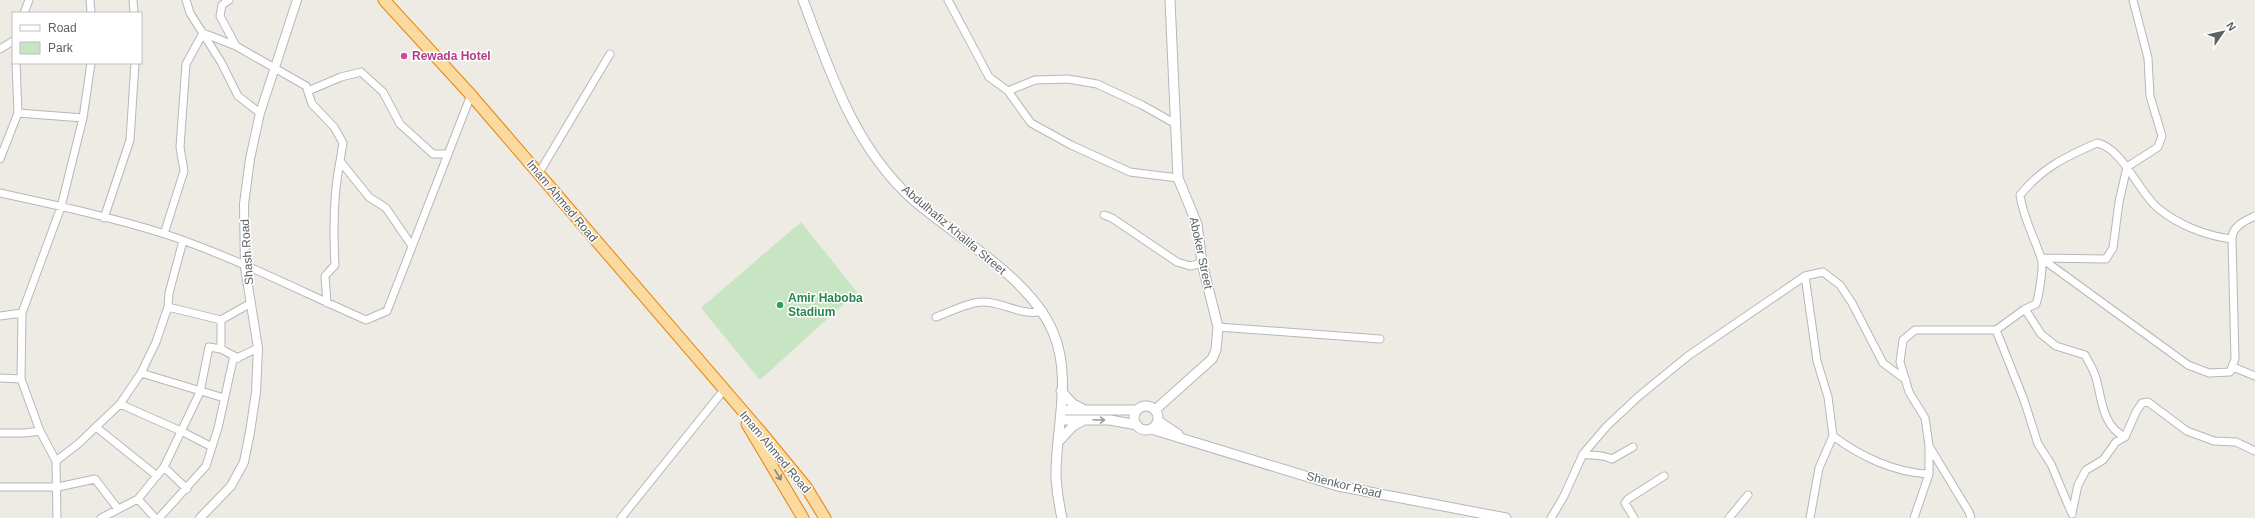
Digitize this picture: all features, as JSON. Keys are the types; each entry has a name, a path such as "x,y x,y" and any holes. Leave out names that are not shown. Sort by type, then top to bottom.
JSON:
{"highway":[{"name":"Imam Ahmed Road","path":"384,0 471,94 539,173 806,487 825,518"},
{"name":"Imam Ahmed Road","path":"736,406 803,518"}],"main road":[{"name":"Abdulhafiz Khalifa Street","path":"803,0 848,113 866,145 911,197 1003,271 1024,290 1043,311 1054,333 1061,361 1062,410 1056,477 1057,495 1062,518"},
{"name":"Aboker Street","path":"1155,410 1212,359 1216,350 1218,327 1202,263 1197,224 1178,178 1174,123 1170,0"},
{"path":"1061,391 1073,404 1084,410"},
{"path":"1061,420 1110,420 1136,425 1143,430 1150,429 1158,421 1155,410 1147,406 1136,410 1062,410"},
{"path":"1136,410 1134,418 1136,425"},
{"path":"1059,442 1066,432 1084,420"},
{"name":"Shenkor Road","path":"1158,421 1184,438"},
{"name":"Shenkor Road","path":"1150,429 1184,438 1338,486 1506,518"}],"street":[{"path":"90,0 91,12"},
{"path":"133,0 134,12"},
{"path":"186,0 190,13 221,62 238,96 260,113"},
{"path":"229,0 222,5 220,16 236,46"},
{"name":"Shash Road","path":"200,518 231,486 244,462 256,392 258,348 245,266 244,204 250,159 260,113 297,0"},
{"path":"948,0 989,77 1008,91 1031,123 1071,145 1130,172 1178,178"},
{"path":"2041,258 2106,259 2113,248 2119,202 2127,167 2158,147 2162,136 2150,96 2148,58 2133,0"},
{"path":"24,12 27,1"},
{"path":"204,34 236,46 306,86 312,104 334,127 343,143 336,182 333,226 335,266 325,276 327,303"},
{"path":"164,234 184,171 180,147 186,64 204,34"},
{"path":"0,49 12,42"},
{"path":"539,173 610,54"},
{"path":"0,159 18,113 16,64"},
{"path":"57,518 58,487 56,461 40,431 21,379 22,313 61,206 83,118 91,64"},
{"path":"104,218 130,140 135,64"},
{"path":"308,91 341,77 361,72 382,92 400,124 433,154 448,154"},
{"path":"1008,91 1035,80 1068,79 1096,84 1142,105 1174,123"},
{"path":"0,193 61,206 164,234 245,266 366,320 387,310 471,94"},
{"path":"18,113 83,118"},
{"path":"1914,518 1929,474 1929,445 1925,418 1909,392 1900,362 1903,340 1915,330 1996,330 2025,309 2036,304 2039,296 2042,268 2041,258 2022,209 2020,195 2034,179 2062,158 2097,143 2103,144 2127,167 2158,209 2201,233 2232,239"},
{"path":"340,161 369,197 386,208 412,246"},
{"path":"1104,215 1112,218 1177,262 1190,266 1202,263"},
{"path":"2041,258 2188,365 2209,373 2230,372 2235,359 2232,234 2237,227 2255,216"},
{"path":"56,461 78,444 120,404 141,373 156,342 168,307 169,293 183,241"},
{"path":"1551,518 1564,496 1583,454 1606,426 1639,396 1688,356 1805,276 1823,272 1840,285 1852,303 1883,363 1906,380"},
{"path":"1805,276 1817,361 1828,397 1833,436 1819,468 1810,518"},
{"path":"936,317 981,302 999,304 1032,314 1043,311"},
{"path":"168,307 221,320 252,303"},
{"path":"2025,309 2041,334 2056,346 2085,356 2096,376 2107,421 2119,434 2125,437"},
{"path":"0,316 22,313"},
{"path":"221,320 221,349"},
{"path":"1218,327 1380,339"},
{"path":"1996,330 2024,400 2038,444 2051,464 2072,516"},
{"path":"101,518 138,499 164,468 183,432 200,392 209,347 221,349 238,358"},
{"path":"159,518 187,489 206,466 233,360 258,348"},
{"path":"2233,367 2255,376"},
{"path":"141,373 224,398"},
{"path":"0,378 21,379"},
{"path":"621,518 723,391"},
{"path":"2072,516 2078,485 2086,470 2103,460 2116,442 2125,437 2136,412 2142,403 2148,402 2187,431 2214,441 2236,442 2255,451"},
{"path":"120,404 183,432 212,447"},
{"path":"96,427 157,476"},
{"path":"0,432 25,434 40,431"},
{"path":"1833,436 1852,450 1897,469 1929,474"},
{"path":"1929,445 1969,512 1971,518"},
{"path":"1583,454 1593,456 1599,454 1612,458 1633,447"},
{"path":"164,468 187,489"},
{"path":"1634,518 1625,503 1628,499 1664,476"},
{"path":"0,487 58,487 95,479 118,509"},
{"path":"1729,518 1748,495"},
{"path":"138,499 155,518"}],"green space":[{"path":"801,222 857,292 760,380 701,308"}],"place":[{"name":"Rewada Hotel","path":"404,56"},
{"name":"Amir Haboba Stadium","path":"780,305"}]}
